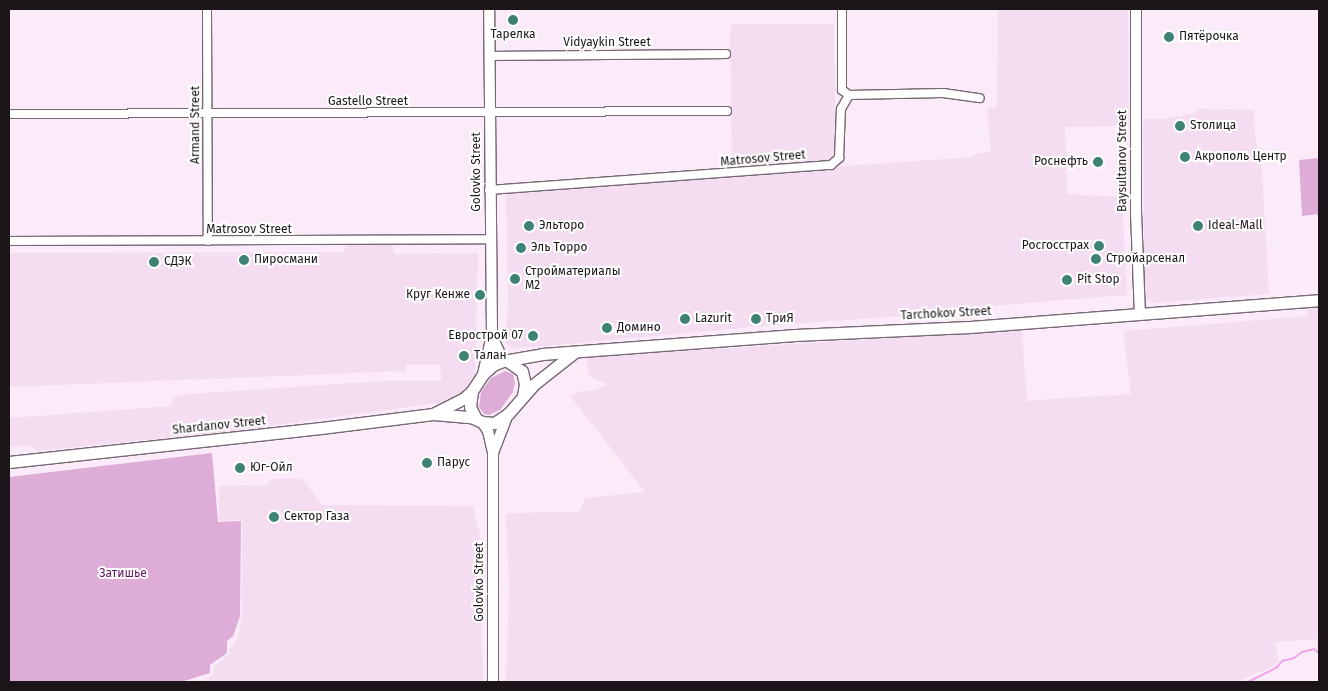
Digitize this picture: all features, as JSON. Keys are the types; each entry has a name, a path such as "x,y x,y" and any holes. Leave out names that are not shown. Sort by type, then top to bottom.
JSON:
{"main road":[{"name":"Tarchokov Street","path":"504,360 575,351 795,335 969,327 1319,300"},
{"path":"433,414 494,423 508,414 522,395 575,351"},
{"path":"433,414 463,399 472,391 482,374 504,360 522,371 525,384 522,395"},
{"path":"472,391 470,406 479,420"},
{"name":"Shardanov Street","path":"9,462 433,414"}],"street":[{"name":"Armand Street","path":"207,9 208,242"},
{"name":"Golovko Street","path":"489,9 492,335"},
{"path":"842,9 842,90 849,95 943,93 980,98"},
{"name":"Baysultanov Street","path":"1136,9 1136,212 1140,314"},
{"name":"Vidyaykin Street","path":"489,56 726,54"},
{"name":"Matrosov Street","path":"490,190 831,165 839,158 841,109 849,95"},
{"name":"Gastello Street","path":"9,114 489,114 727,111"},
{"name":"Matrosov Street","path":"9,241 490,240"},
{"path":"492,335 504,360"},
{"path":"482,374 492,335"},
{"path":"493,452 508,414"},
{"path":"479,420 488,431 493,452"},
{"name":"Golovko Street","path":"493,452 493,682"}],"shaded area":[{"path":"998,9 1128,9 1129,126 1065,127 1067,194 1122,197 1127,295 992,306 992,310 774,325 512,349 504,341 508,304 506,190 973,157 974,154 991,152 987,108 997,108"},
{"path":"732,24 834,24 836,158 826,162 732,169 730,36"},
{"path":"1200,109 1254,110 1255,135 1262,170 1269,294 1153,303 1146,297 1144,291 1143,119 1162,119 1192,114"},
{"path":"346,245 393,245 394,254 478,253 475,381 466,392 453,401 231,431 37,451 29,445 9,447 9,418 172,406 172,397 189,394 382,381 442,381 440,365 406,365 406,371 9,387 9,253 344,252"},
{"path":"1307,308 1319,308 1319,648 1317,649 1317,639 1275,642 1278,660 1276,665 1236,682 506,682 509,588 506,513 579,512 585,498 645,492 570,396 582,391 596,390 607,384 589,376 586,357 1022,330 1027,402 1131,394 1123,331 1308,316"},
{"path":"301,478 323,505 473,506 480,535 483,682 204,682 213,674 214,666 230,653 230,648 238,638 242,616 242,520 219,521 219,486 268,485 270,479"}],"green space":[{"path":"1319,158 1319,214 1302,216 1299,160"},
{"path":"505,371 513,374 515,383 513,392 500,410 489,415 484,414 479,407 481,392 491,378"},
{"name":"Затишье","path":"212,453 218,522 241,521 240,616 233,636 227,641 227,653 210,665 210,673 181,682 9,682 9,477"}],"waterway":[{"path":"1248,682 1277,667 1282,661 1294,658 1302,652 1314,649 1319,653"}],"place":[{"name":"Тарелка","path":"513,20"},
{"name":"Пятёрочка","path":"1169,37"},
{"name":"Sтолица","path":"1180,126"},
{"name":"Акрополь Центр","path":"1185,157"},
{"name":"Роснефть","path":"1098,162"},
{"name":"Эльторо","path":"529,226"},
{"name":"Ideal-Mall","path":"1198,226"},
{"name":"Росгосстрах","path":"1099,246"},
{"name":"Эль Торро","path":"521,248"},
{"name":"Стройарсенал","path":"1096,259"},
{"name":"Пиросмани","path":"244,260"},
{"name":"СДЭК","path":"154,262"},
{"name":"Стройматериалы М2","path":"515,279"},
{"name":"Pit Stop","path":"1067,280"},
{"name":"Круг Кенже","path":"480,295"},
{"name":"Lazurit","path":"685,319"},
{"name":"ТриЯ","path":"756,319"},
{"name":"Домино","path":"607,328"},
{"name":"Еврострой 07","path":"533,336"},
{"name":"Талан","path":"464,356"},
{"name":"Парус","path":"427,463"},
{"name":"Юг-Ойл","path":"240,468"},
{"name":"Сектор Газа","path":"274,517"}]}
